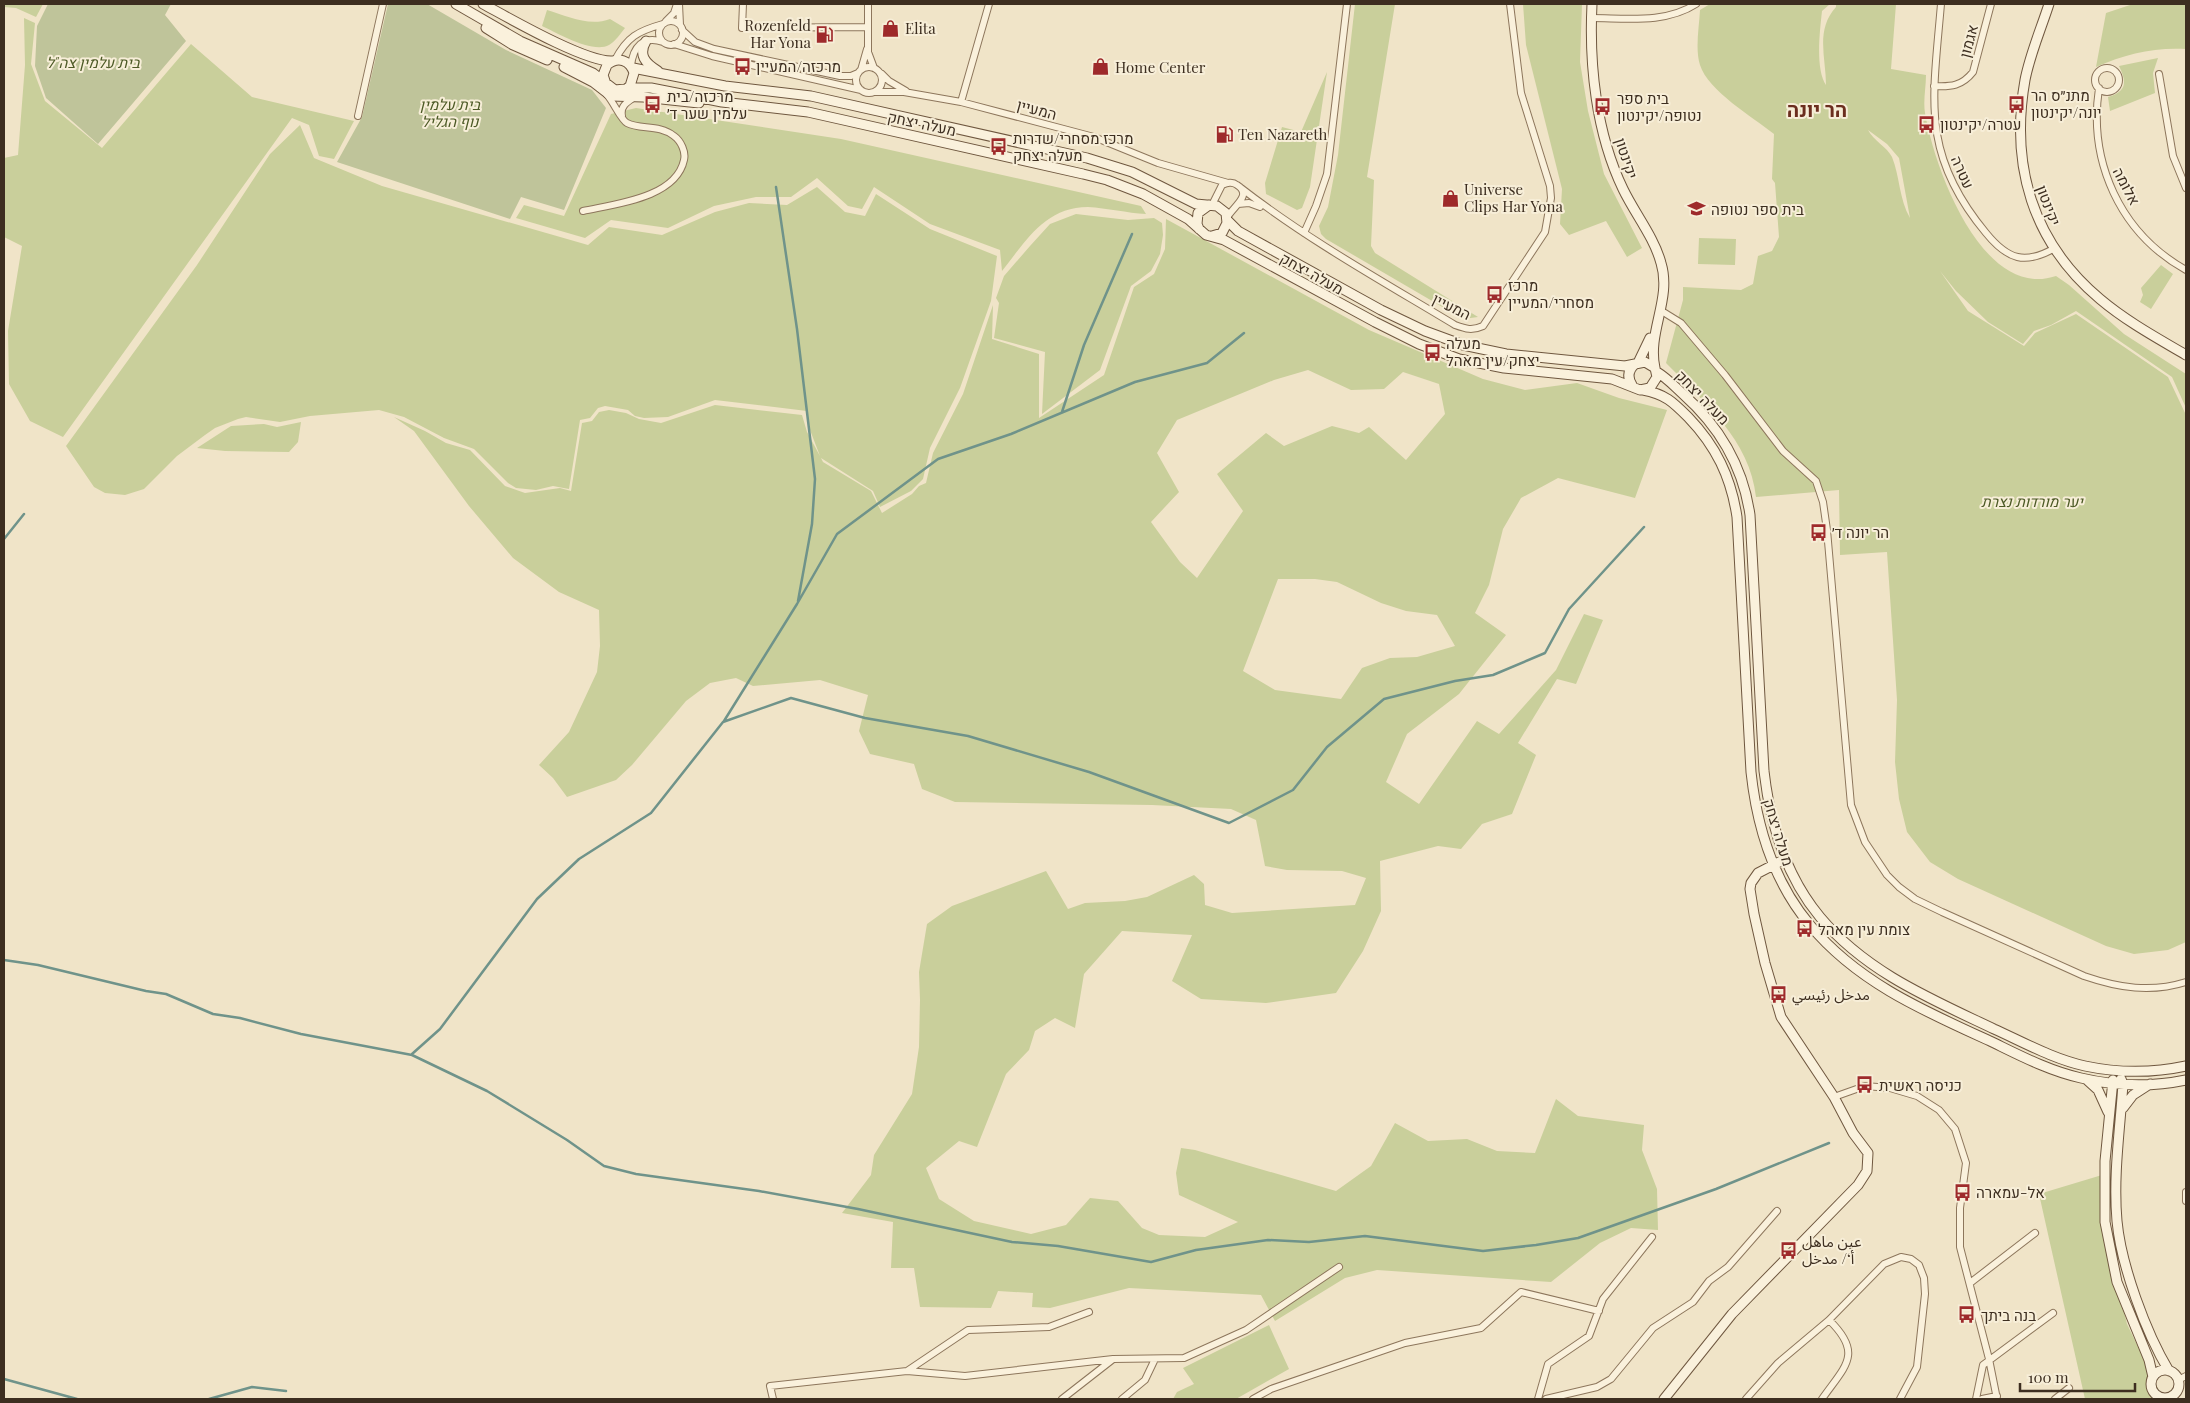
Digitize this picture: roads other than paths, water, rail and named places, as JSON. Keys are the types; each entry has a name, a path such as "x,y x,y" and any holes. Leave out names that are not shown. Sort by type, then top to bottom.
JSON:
{"street":[{"path":"358,116 384,4"},
{"path":"483,4 598,60 625,61 632,67"},
{"path":"664,42 659,35 664,23 674,13 678,4"},
{"path":"674,44 680,40 681,28 678,4"},
{"path":"743,4 742,28 868,27"},
{"path":"606,89 626,89 634,79 632,67 636,49 646,41 656,40 712,56 865,92 874,92 878,90 882,83 881,74 870,61 867,45 868,4"},
{"path":"961,102 989,4"},
{"path":"1304,233 1327,174 1347,4"},
{"name":"המעיין","path":"874,92 914,94 961,102 1094,137 1158,163 1228,183 1234,183 1270,211 1304,233 1455,325 1467,330 1476,329 1483,326 1531,256 1545,232 1551,198 1550,186 1521,93 1510,4"},
{"name":"יקינטון","path":"1592,4 1591,36 1595,92 1603,128 1622,187 1662,264 1664,285 1652,350 1656,370"},
{"path":"1591,18 1662,17 1677,14 1696,4"},
{"name":"עטרה","path":"1941,4 1934,86 1934,114 1944,165 1955,190 1969,212 1991,239 2005,251 2018,258 2040,257 2055,248"},
{"name":"אגמון","path":"1934,86 1960,84 1973,72 1991,4"},
{"name":"יקינטון","path":"2049,4 2025,78 2020,130 2022,156 2030,198 2048,238 2070,269 2100,299 2134,324 2186,355"},
{"path":"460,6 520,41 593,73 606,89 628,124 654,127 676,137 685,156 682,167 675,178 652,195 583,211"},
{"path":"762,107 737,107 636,96 621,97 606,89 604,70 632,36 647,28 672,21 695,42 714,49 840,76 851,76 870,67 874,68"},
{"path":"646,41 642,52 645,61 665,74"},
{"path":"861,90 857,84 867,45"},
{"name":"מעלה יצחק","path":"632,67 725,86 818,98 1087,158 1132,172 1196,204 1210,205"},
{"name":"המעיין","path":"881,74 897,86 914,94"},
{"path":"2159,74 2173,156 2186,188"},
{"name":"מעלה יצחק","path":"626,89 651,88 762,107 830,116 1099,178 1143,194 1188,219 1199,229"},
{"name":"אלומה","path":"2098,88 2096,111 2097,141 2107,179 2122,207 2149,242 2161,254 2186,270"},
{"path":"623,117 622,107 636,96"},
{"path":"1208,176 1216,182 1218,191"},
{"path":"1228,183 1222,186 1210,205 1198,213 1197,224 1199,229 1206,235 1212,236 1222,233 1226,228 1227,219 1242,195 1241,188"},
{"name":"המעיין","path":"1238,204 1253,204 1270,211"},
{"path":"1210,205 1222,208 1227,219"},
{"name":"מעלה יצחק","path":"1227,219 1238,232 1341,289 1407,323 1446,339 1472,347 1513,355 1625,366 1637,363"},
{"name":"מעלה יצחק","path":"1212,236 1224,240 1375,322 1441,352 1466,360 1504,368 1596,376 1664,395 1685,414 1717,453 1730,484 1737,517 1751,772 1759,822 1773,865 1790,897 1809,924 1831,947 1865,976 1918,1008 2046,1067 2087,1080 2111,1084 2150,1084 2186,1080"},
{"path":"1660,311 1681,323 1725,375 1782,450 1816,481 1823,502 1827,530 1851,805 1856,823 1865,842 1887,874 1915,899 2084,976 2101,982 2134,988 2170,987 2186,982"},
{"name":"יקינטון","path":"1637,363 1660,311"},
{"path":"1645,362 1656,370 1654,385 1646,390 1636,388 1629,376 1632,367 1637,363 1645,362"},
{"name":"מעלה יצחק","path":"1656,370 1688,398 1721,436 1734,458 1746,492 1750,516 1764,771 1771,819 1785,859 1801,890 1828,926 1862,957 1898,982 2051,1055 2085,1066 2118,1071 2149,1071 2186,1066"},
{"path":"1664,1399 1732,1314 1858,1185 1867,1171 1868,1153 1852,1132 1834,1097 1781,1016 1765,963 1750,889 1751,883 1758,873 1785,859"},
{"path":"2118,1071 2111,1084 2104,1186 2105,1222 2117,1282 2149,1360 2153,1376"},
{"path":"2118,1071 2123,1084 2116,1186 2120,1240 2137,1301 2160,1356 2169,1371"},
{"path":"2087,1080 2098,1090 2109,1114"},
{"path":"2121,1111 2133,1095 2150,1084"},
{"path":"1834,1097 1865,1086 1890,1088 1917,1096 1939,1110 1955,1129 1966,1163 1960,1208 1960,1247 1989,1359 1997,1398 1982,1399"},
{"path":"2186,1192 2186,1202"},
{"path":"1546,1399 1597,1387 1610,1379 1653,1328 1693,1302 1709,1281 1728,1267 1777,1211"},
{"path":"1970,1284 2035,1233"},
{"path":"1538,1399 1548,1364 1589,1336 1603,1299 1652,1237"},
{"path":"1746,1399 1778,1363 1829,1320 1884,1264 1901,1257 1911,1259 1919,1265 1924,1278 1925,1294 1917,1367 1900,1399"},
{"path":"773,1399 770,1386 907,1370 965,1376 1113,1359 1184,1358 1246,1330 1340,1268"},
{"path":"1253,1399 1271,1389 1405,1343 1481,1328 1521,1292 1599,1310"},
{"path":"907,1370 968,1330 1049,1327 1089,1312"},
{"path":"1976,1399 1983,1365 2053,1313"},
{"path":"1822,1399 1848,1362 1849,1348 1842,1334 1829,1320"},
{"path":"1122,1399 1145,1380 1155,1358"},
{"path":"1062,1399 1113,1359"},
{"path":"2160,1371 2169,1371 2182,1378 2174,1397 2159,1398 2151,1389 2150,1384 2153,1376 2160,1371"},
{"path":"2054,1399 2069,1388"}],"waterway":[{"path":"776,187 797,329 815,479 812,524 798,601"},
{"path":"1062,412 1084,345 1132,234"},
{"path":"724,721 797,604 837,534 938,459 1011,434 1135,382 1207,363 1244,333"},
{"path":"4,539 24,514"},
{"path":"412,1054 440,1029 537,899 579,859 651,813 723,722 791,698 865,718 968,736 1089,772 1229,823 1293,790 1327,747 1384,699 1455,681 1493,675 1545,653 1569,609 1644,527"},
{"path":"4,960 38,965 166,994 213,1014 240,1018 301,1034 412,1055 487,1091 567,1140 604,1166 636,1174 759,1191 858,1209 1012,1242 1058,1246 1151,1262 1196,1250 1268,1240 1309,1242 1365,1236 1483,1251 1578,1238 1716,1189 1829,1143"},
{"path":"4,1379 77,1399"},
{"path":"209,1399 252,1387 286,1391"}],"place":[{"name":"Elita","path":"891,28"},
{"name":"Rozenfeld Har Yona","path":"825,34"},
{"name":"מרכזה/המעיין","path":"742,66"},
{"name":"Home Center","path":"1101,67"},
{"name":"מתנ״ס הר יונה/יקינטון","path":"2017,104"},
{"name":"מרכזה/בית עלמין שער ד׳","path":"653,105"},
{"name":"בית ספר נטופה/יקינטון","path":"1603,107"},
{"name":"עטרה/יקינטון","path":"1926,124"},
{"name":"Ten Nazareth","path":"1224,134"},
{"name":"מרכז מסחרי/שדרות מעלה יצחק","path":"999,147"},
{"name":"Universe Clips Har Yona","path":"1450,198"},
{"name":"בית ספר נטופה","path":"1697,209"},
{"name":"מרכז מסחרי/המעיין","path":"1494,294"},
{"name":"מעלה יצחק/עין מאהל","path":"1432,352"},
{"name":"הר יונה ד׳","path":"1818,532"},
{"name":"צומת עין מאהל","path":"1804,929"},
{"name":"مدخل رئيسي","path":"1778,994"},
{"name":"כניסה ראשית","path":"1865,1085"},
{"name":"אל-עמארה","path":"1962,1192"},
{"name":"عين ماهل أ‘/ مدخل","path":"1788,1250"},
{"name":"בנה ביתך","path":"1967,1315"}],"district":[{"name":"הר יונה","path":"1817,108"}],"park label":[{"name":"בית עלמין צה\"ל","path":"93,62"},
{"name":"בית עלמין נוף הגליל","path":"450,112"},
{"name":"יער מורדות נצרת","path":"2032,501"}]}
